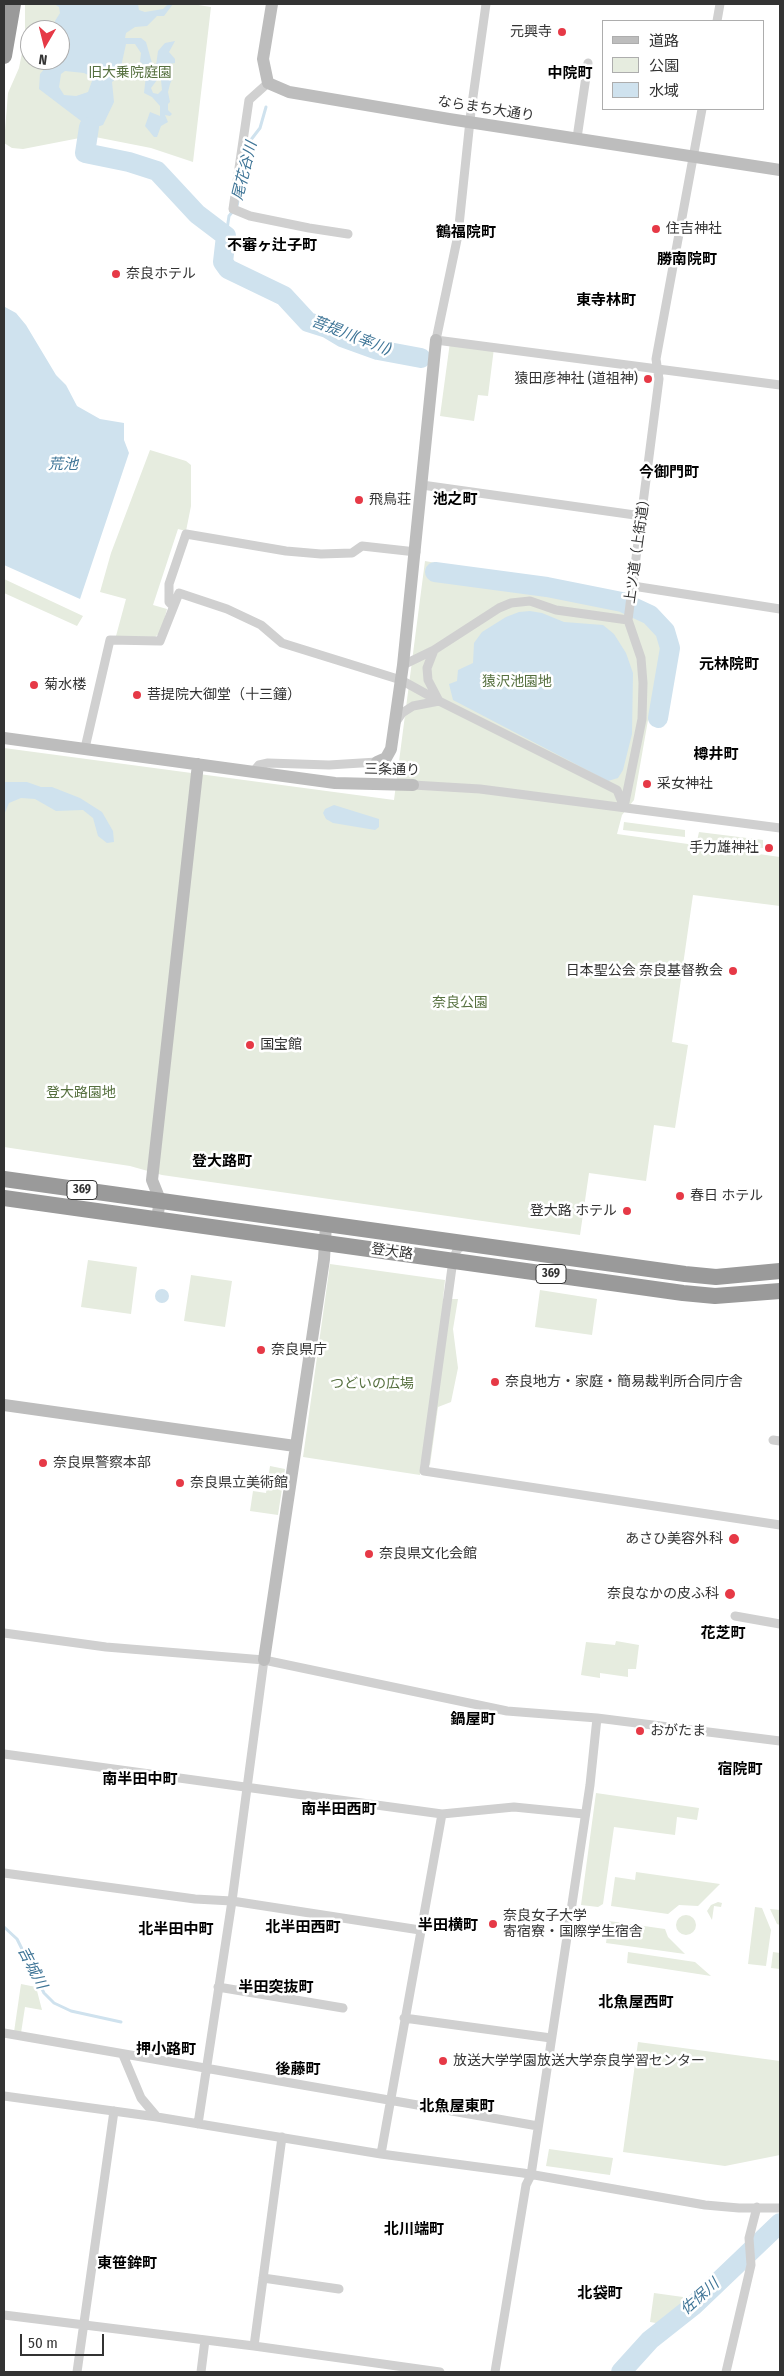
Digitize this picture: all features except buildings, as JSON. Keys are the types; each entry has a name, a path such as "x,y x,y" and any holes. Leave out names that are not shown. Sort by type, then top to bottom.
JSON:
{"highway":[{"path":"4,56 13,4"},
{"name":"登大路","path":"4,1179 685,1274 716,1276 780,1271"},
{"name":"登大路","path":"4,1198 683,1294 715,1296 780,1291"},
{"path":"683,1294 685,1274"}],"street":[{"path":"272,4 263,58 268,83 249,100 232,209 250,216 348,234"},
{"path":"254,771 259,765 268,763 329,765 377,762 386,758 391,749 416,552 436,340 458,235 470,122 486,4"},
{"path":"717,20 720,4"},
{"path":"577,138 588,63"},
{"name":"ならまち大通り","path":"268,83 289,92 780,170"},
{"name":"上ツ道（上街道）","path":"624,807 642,719 643,682 639,646 628,618 659,379 656,359 702,110"},
{"path":"436,340 780,385"},
{"path":"422,485 642,516"},
{"path":"174,606 168,602 170,584 186,534 321,554 352,552 362,546 416,552"},
{"path":"633,586 780,608"},
{"path":"85,748 110,640 160,641 179,594 227,609 261,625 282,643 401,680 617,790 624,807"},
{"path":"403,665 434,650 499,608 511,603 530,601 556,610 628,618"},
{"path":"434,650 428,668 428,680 439,701"},
{"path":"394,726 402,713 413,706 439,701"},
{"name":"三条通り","path":"4,738 335,783 480,789 780,828"},
{"path":"157,1219 160,1200 152,1180 198,764"},
{"path":"198,2124 232,1901 264,1660 324,1259 323,1242 326,1224"},
{"path":"464,1244 457,1250 453,1260 424,1471 780,1525"},
{"path":"4,1405 296,1446"},
{"path":"735,1616 780,1624"},
{"path":"4,1633 106,1647 264,1660 507,1711 597,1718 780,1741"},
{"path":"495,2372 526,2184 531,2175 584,1814 590,1785 597,1718"},
{"path":"4,1754 246,1785 442,1814 514,1806 584,1814"},
{"path":"381,2154 442,1814"},
{"path":"4,1873 195,1899 232,1901 420,1930"},
{"path":"218,1987 343,2008"},
{"path":"404,2018 551,2038"},
{"path":"4,2033 389,2102 538,2126"},
{"path":"123,2055 141,2098 157,2117"},
{"path":"4,2096 157,2117 381,2154 531,2175 705,2205 780,2208"},
{"path":"77,2372 114,2111"},
{"path":"254,2346 282,2137"},
{"path":"726,2372 750,2265 749,2238 757,2208"},
{"path":"263,2278 339,2289"},
{"path":"4,2315 254,2346 440,2372"},
{"path":"201,2372 205,2340"}],"green space":[{"name":"旧大乗院庭園","path":"25,4 192,4 211,7 193,162 151,148 90,136 23,149 12,148 4,143 8,93 20,63 20,70 70,70 70,20 25,20"},
{"path":"450,342 494,348 488,396 478,395 474,421 440,416"},
{"path":"150,450 186,461 191,465 191,506 186,531 178,529 153,605 167,609 161,632 155,637 116,636 126,599 100,592 111,553"},
{"name":"奈良公園","path":"425,561 627,599 654,615 663,625 671,642 672,650 660,724 648,720 634,800 622,815 617,834 780,857 780,906 693,895 672,1042 688,1045 675,1128 654,1125 646,1181 589,1173 580,1235 162,1175 130,1166 4,1147 4,748 394,800"},
{"path":"4,579 83,616 77,626 4,593"},
{"path":"624,822 685,830 685,837 623,830"},
{"path":"699,832 763,840 763,848 697,841"},
{"path":"88,1260 137,1267 131,1314 81,1307"},
{"name":"つどいの広場","path":"330,1264 445,1280 443,1299 458,1299 453,1329 458,1368 451,1402 438,1407 430,1465 421,1461 420,1475 303,1457"},
{"path":"191,1275 232,1281 225,1327 184,1321"},
{"path":"540,1290 597,1299 592,1335 535,1327"},
{"path":"270,1466 285,1469 278,1515 250,1511 253,1491 266,1493"},
{"path":"616,1641 639,1645 636,1669 628,1669 628,1677 600,1673 600,1678 581,1675 586,1642 615,1645"},
{"path":"596,1793 699,1808 697,1820 677,1817 675,1835 614,1827 603,1904 598,1907 581,1905"},
{"path":"636,1872 720,1884 698,1906 679,1905 668,1914 611,1906 615,1877 635,1880"},
{"path":"718,1902 722,1903 721,1907 714,1906 712,1920 707,1911 711,1905"},
{"path":"755,1907 762,1908 771,1930 766,1966 748,1964"},
{"path":"770,1909 780,1910 780,1925 777,1924"},
{"path":"682,1915 690,1915 696,1921 696,1929 690,1935 682,1935 676,1929 676,1921"},
{"path":"609,1921 665,1929 668,1937 685,1954 606,1943"},
{"path":"628,1952 695,1962 711,1976 627,1963"},
{"path":"773,1952 780,1953 780,1969 771,1968"},
{"path":"21,1984 36,1987 42,2010 25,2007 21,2033 14,2032"},
{"path":"638,2042 780,2061 780,2155 725,2166 623,2152"},
{"path":"549,2149 613,2158 610,2175 546,2166"},
{"path":"654,2293 683,2297 681,2305 662,2324 650,2322"}],"water":[{"path":"54,4 138,4 139,10 145,12 163,9 168,4 173,4 164,16 157,16 147,26 135,27 126,33 125,38 141,38 146,42 152,63 156,66 158,51 165,43 175,41 169,52 175,59 175,63 169,64 164,73 165,75 172,73 173,77 168,92 170,102 168,110 172,114 170,116 165,115 168,122 161,126 157,137 154,137 145,126 150,112 160,116 160,106 152,97 144,93 147,67 140,62 141,53 135,44 126,44 119,76 112,82 114,102 103,125 89,127 39,89 40,74 43,70 70,70 70,20 56,20 60,13 59,7","holes":["65,71 84,73 90,76 92,81 88,92 76,96 64,95 59,87 61,74","157,80 161,80 162,90 158,94 153,93 151,88"]},
{"name":"荒池","path":"5,307 16,313 26,325 56,375 66,385 77,406 100,419 124,423 124,440 129,453 80,599 4,565"},
{"path":"519,612 542,613 564,622 603,625 614,634 626,653 633,673 632,734 623,770 618,778 608,781 453,700 449,684 457,681 458,670 473,663 474,643 482,632 506,617"},
{"path":"4,782 27,782 41,787 52,787 80,798 102,812 113,831 114,842 107,843 98,836 93,818 83,810 56,811 35,799 21,798 9,803 4,815"},
{"path":"334,805 379,819 379,827 375,830 333,823 326,819 323,813 325,809"},
{"path":"159,1289 165,1289 169,1296 165,1303 159,1303 155,1299 155,1293"}],"waterway":[{"name":"尾花谷川","path":"237,206 250,141 260,128 266,107"},
{"name":"菩提川(率川)","path":"89,127 85,153 129,162 157,171 197,214 226,236 223,262 228,269 284,296 308,322 378,350 421,358"},
{"name":"尾花谷川","path":"226,236 229,216 233,211"},
{"name":"菩提川(率川)","path":"435,572 547,587 622,602 650,615 665,631 670,648 658,718"},
{"name":"吉城川","path":"4,1927 17,1939 44,1993 54,2003 71,2011 121,2022"},
{"name":"佐保川","path":"621,2372 650,2340 693,2306 780,2223"}],"place":[{"name":"元興寺","path":"562,32"},
{"name":"住吉神社","path":"656,229"},
{"name":"奈良ホテル","path":"116,274"},
{"name":"猿田彦神社 (道祖神)","path":"648,379"},
{"name":"飛鳥荘","path":"359,500"},
{"name":"菊水楼","path":"34,685"},
{"name":"菩提院大御堂（十三鐘）","path":"137,695"},
{"name":"采女神社","path":"647,784"},
{"name":"手力雄神社","path":"769,848"},
{"name":"日本聖公会 奈良基督教会","path":"733,971"},
{"name":"国宝館","path":"250,1045"},
{"name":"春日 ホテル","path":"680,1196"},
{"name":"登大路 ホテル","path":"627,1211"},
{"name":"奈良県庁","path":"261,1350"},
{"name":"奈良地方・家庭・簡易裁判所合同庁舎","path":"495,1382"},
{"name":"奈良県警察本部","path":"43,1463"},
{"name":"奈良県立美術館","path":"180,1483"},
{"name":"あさひ美容外科","path":"734,1539"},
{"name":"奈良県文化会館","path":"369,1554"},
{"name":"奈良なかの皮ふ科","path":"730,1594"},
{"name":"おがたま","path":"640,1731"},
{"name":"奈良女子大学 寄宿寮・国際学生宿舎","path":"493,1924"},
{"name":"放送大学学園放送大学奈良学習センター","path":"443,2061"}],"district":[{"name":"中院町","path":"570,74"},
{"name":"鶴福院町","path":"466,233"},
{"name":"不審ヶ辻子町","path":"272,246"},
{"name":"勝南院町","path":"687,260"},
{"name":"東寺林町","path":"606,301"},
{"name":"今御門町","path":"669,473"},
{"name":"池之町","path":"455,500"},
{"name":"元林院町","path":"729,665"},
{"name":"樽井町","path":"716,755"},
{"name":"登大路町","path":"222,1162"},
{"name":"花芝町","path":"723,1634"},
{"name":"鍋屋町","path":"473,1720"},
{"name":"宿院町","path":"740,1770"},
{"name":"南半田中町","path":"140,1780"},
{"name":"南半田西町","path":"339,1810"},
{"name":"半田横町","path":"448,1926"},
{"name":"北半田西町","path":"303,1928"},
{"name":"北半田中町","path":"176,1930"},
{"name":"半田突抜町","path":"276,1988"},
{"name":"北魚屋西町","path":"636,2003"},
{"name":"押小路町","path":"166,2050"},
{"name":"後藤町","path":"298,2070"},
{"name":"北魚屋東町","path":"457,2107"},
{"name":"北川端町","path":"414,2230"},
{"name":"東笹鉾町","path":"127,2264"},
{"name":"北袋町","path":"600,2294"}],"park label":[{"name":"猿沢池園地","path":"517,682"},
{"name":"登大路園地","path":"81,1093"}]}
